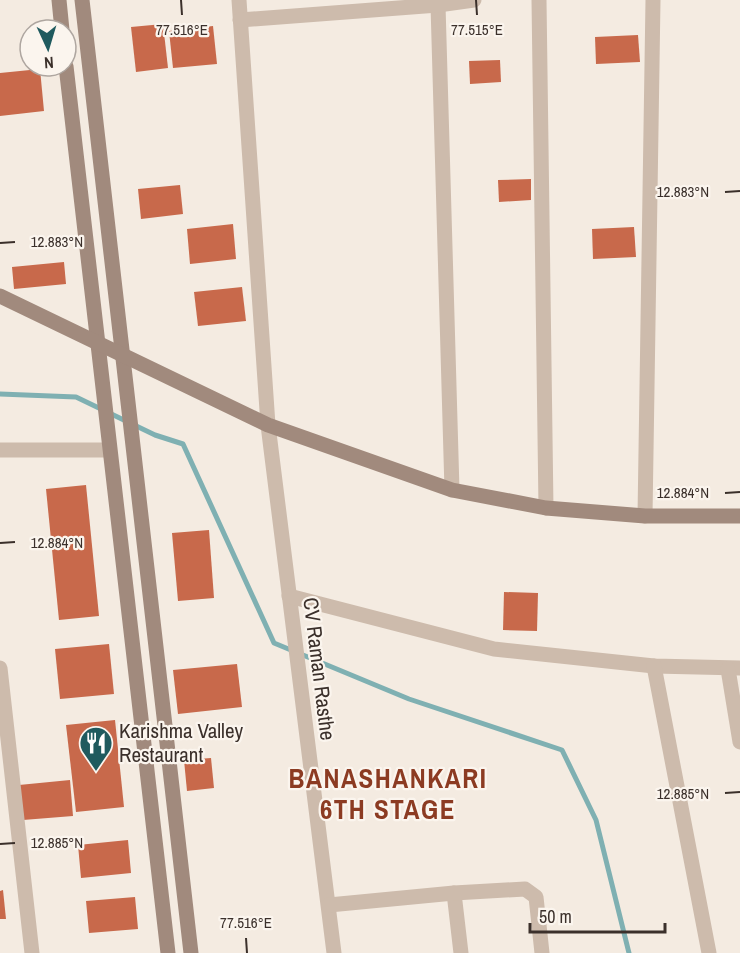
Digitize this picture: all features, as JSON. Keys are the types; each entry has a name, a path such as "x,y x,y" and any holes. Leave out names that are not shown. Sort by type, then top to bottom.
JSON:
{"main road":[{"path":"59,0 61,18"},
{"path":"82,0 191,953"},
{"path":"67,78 168,953"},
{"path":"0,296 268,425 452,490 546,508 645,516 740,516"}],"street":[{"name":"CV Raman Rasthe","path":"239,0 268,425 334,953"},
{"path":"240,20 438,5 474,0"},
{"path":"539,0 546,508"},
{"path":"645,516 653,0"},
{"path":"438,5 452,490"},
{"path":"0,450 109,450"},
{"path":"289,596 494,650 654,666 734,669 740,742"},
{"path":"654,666 709,953"},
{"path":"0,668 3,727 32,953"},
{"path":"329,905 454,892 525,890 534,894 542,953"},
{"path":"454,892 461,953"}],"building":[{"path":"163,24 168,68 136,72 131,27"},
{"path":"213,26 217,64 173,68 169,31"},
{"path":"638,35 640,62 596,64 595,37"},
{"path":"500,60 501,82 470,84 469,61"},
{"path":"18,71 18,78 41,78 44,111 0,116 0,73"},
{"path":"531,179 531,200 499,202 498,180"},
{"path":"180,185 183,214 141,219 138,189"},
{"path":"233,224 236,259 190,264 187,229"},
{"path":"634,227 636,257 593,259 592,229"},
{"path":"64,262 66,284 14,289 12,267"},
{"path":"242,287 246,321 198,326 194,292"},
{"path":"86,485 99,616 59,620 46,489"},
{"path":"209,530 214,598 178,601 172,533"},
{"path":"504,592 538,593 537,631 503,630"},
{"path":"109,644 114,694 60,699 55,649"},
{"path":"237,664 242,707 178,714 173,670"},
{"path":"115,720 124,807 76,812 66,725"},
{"path":"211,758 214,788 187,791 184,760"},
{"path":"70,780 73,816 23,820 19,785"},
{"path":"128,840 131,873 81,878 78,845"},
{"path":"3,890 6,919 0,919 0,891"},
{"path":"135,897 138,929 89,933 86,901"}],"waterway":[{"path":"0,394 76,397 155,435 183,444 274,643 409,699 562,750 596,820 629,953"}],"place":[{"name":"Karishma Valley Restaurant","path":"96,772"}],"district":[{"name":"BANASHANKARI 6TH STAGE","path":"388,794"}]}
